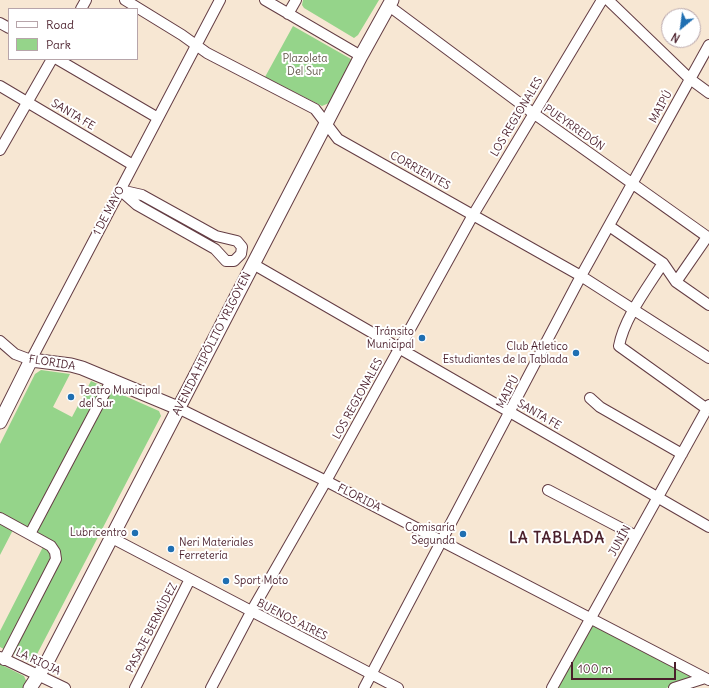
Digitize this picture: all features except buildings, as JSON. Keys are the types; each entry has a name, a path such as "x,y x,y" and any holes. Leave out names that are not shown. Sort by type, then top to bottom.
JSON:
{"main road":[{"name":"AVENIDA HIPÓLITO YRIGOYEN","path":"30,688 37,675 47,662 176,416 178,408 361,56 391,3"},
{"name":"FLORIDA","path":"31,360 70,365 112,379 178,408"},
{"name":"1 DE MAYO","path":"0,422 31,360"}],"street":[{"name":"CORRIENTES","path":"125,0 138,8"},
{"name":"1 DE MAYO","path":"31,360 220,0"},
{"path":"265,0 361,56"},
{"path":"288,14 296,0"},
{"name":"LOS REGIONALES","path":"211,688 251,612 326,481 473,215 602,0"},
{"path":"608,0 690,79 709,93"},
{"name":"PUEYRREDÓN","path":"391,3 533,113 708,238"},
{"name":"CORRIENTES","path":"138,8 207,53 315,109 338,139 581,276 709,358"},
{"name":"MAIPÚ","path":"364,688 511,412 581,276 709,45"},
{"path":"0,150 51,60"},
{"path":"59,60 158,118"},
{"name":"SANTA FE","path":"0,86 133,165"},
{"path":"120,190 142,195 216,236 238,241 242,247 241,254 234,261 226,261 215,249 137,205 120,190"},
{"path":"609,226 663,263 676,282 709,305"},
{"path":"676,282 708,238"},
{"path":"663,263 634,310 620,338 619,346 708,407"},
{"name":"SANTA FE","path":"253,264 709,527"},
{"name":"FLORIDA","path":"0,340 15,354 31,360"},
{"path":"30,534 112,379"},
{"path":"590,398 600,406 682,454"},
{"name":"JUNÍN","path":"552,688 708,407"},
{"name":"FLORIDA","path":"178,408 326,481 707,679"},
{"path":"548,490 636,536"},
{"path":"0,518 51,546 55,552 56,559 2,658"},
{"name":"BUENOS AIRES","path":"112,538 398,688"},
{"name":"PASAJE BERMÚDEZ","path":"135,688 190,579"},
{"name":"LA RIOJA","path":"2,658 65,688"},
{"path":"674,688 707,679"}],"green space":[{"path":"303,0 379,0 358,35 354,38 304,8 302,5"},
{"name":"Plazoleta Del Sur","path":"293,26 351,59 351,63 329,103 322,106 265,77"},
{"path":"41,370 70,374 53,407 72,417 91,381 159,411 161,416 34,660 28,662 0,647 0,631 44,545 13,530 0,555 0,444 35,374"},
{"path":"597,625 689,674 690,677 686,681 666,688 557,688 591,626"},
{"path":"0,664 24,676 27,683 25,688 0,688"}],"place":[{"name":"Tránsito Municipal","path":"422,338"},
{"name":"Club Atletico Estudiantes de la Tablada","path":"576,353"},
{"name":"Teatro Municipal del Sur","path":"71,397"},
{"name":"Lubricentro","path":"135,533"},
{"name":"Comisaría Segunda","path":"463,534"},
{"name":"Neri Materiales Ferretería","path":"171,549"},
{"name":"Sport Moto","path":"226,581"}],"district":[{"name":"LA TABLADA","path":"557,539"}]}
